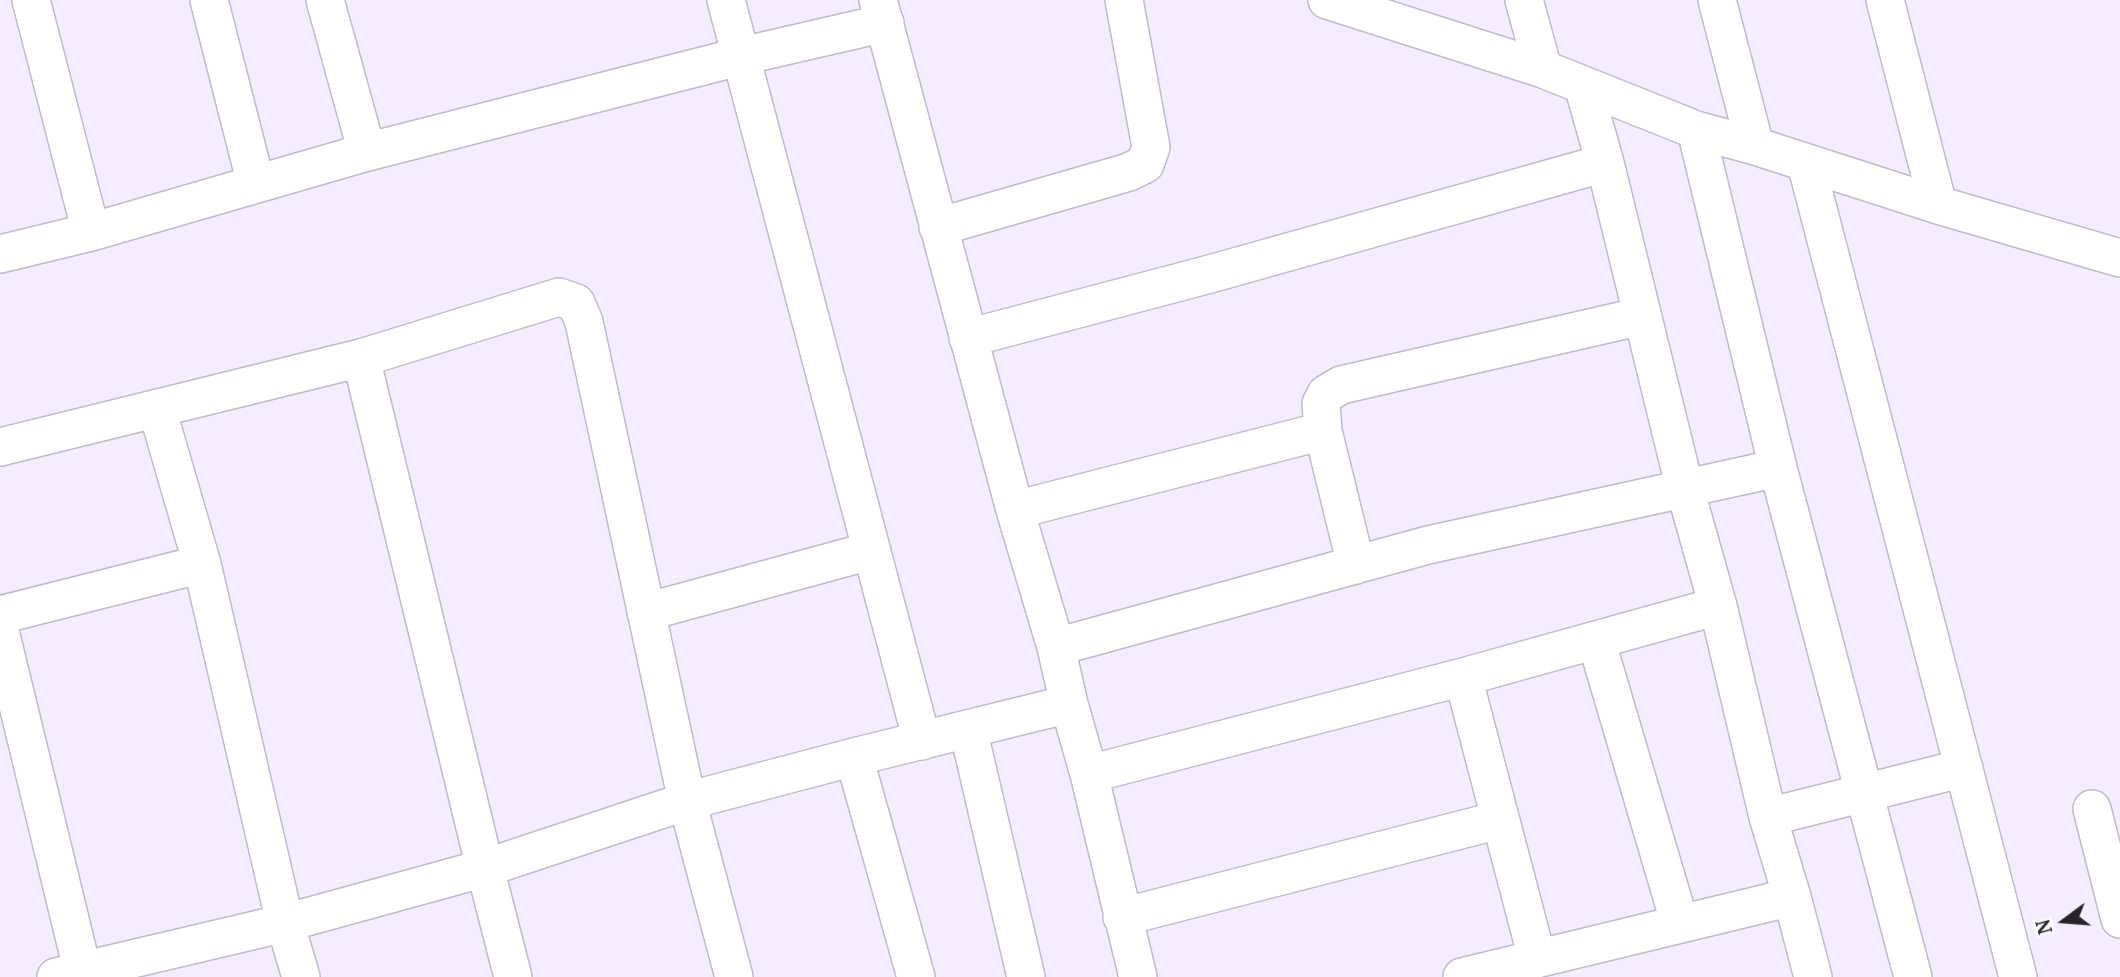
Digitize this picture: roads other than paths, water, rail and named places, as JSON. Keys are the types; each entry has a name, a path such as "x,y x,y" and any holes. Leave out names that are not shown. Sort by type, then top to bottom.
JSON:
{"street":[{"path":"31,0 91,232"},
{"path":"209,0 256,184"},
{"path":"325,0 367,152"},
{"path":"726,0 922,741"},
{"path":"938,227 1129,172 1145,164 1151,147 1124,0"},
{"path":"1327,0 1390,11 1696,130 2120,258"},
{"path":"1524,0 1543,69"},
{"path":"1717,0 1755,146"},
{"path":"1885,0 1938,205"},
{"path":"0,254 91,232 367,152 742,56 881,12 1015,510 1056,647 1138,977"},
{"path":"1583,85 1605,163 1768,817 1813,977"},
{"path":"1696,130 1778,468 1913,977"},
{"path":"968,338 1210,274 1605,163"},
{"path":"1806,163 2018,977"},
{"path":"0,447 361,358 559,297 576,303 584,322 687,801 734,977"},
{"path":"1356,565 1323,431 1321,404 1326,394 1341,385 1642,316"},
{"path":"361,358 513,977"},
{"path":"157,409 202,564 285,923 300,977"},
{"path":"1015,510 1323,431"},
{"path":"1056,647 1428,545 1778,468"},
{"path":"646,612 870,551"},
{"path":"0,615 202,564"},
{"path":"1089,774 1463,677 1717,607"},
{"path":"0,631 74,974 285,923 485,868 687,801 1069,705"},
{"path":"1596,640 1680,924"},
{"path":"1463,677 1537,958"},
{"path":"968,729 1026,977"},
{"path":"855,757 916,977"},
{"path":"1768,817 1964,768"},
{"path":"2092,809 2115,878 2120,919"},
{"path":"1122,917 1499,820"},
{"path":"1462,977 1792,897"}]}
